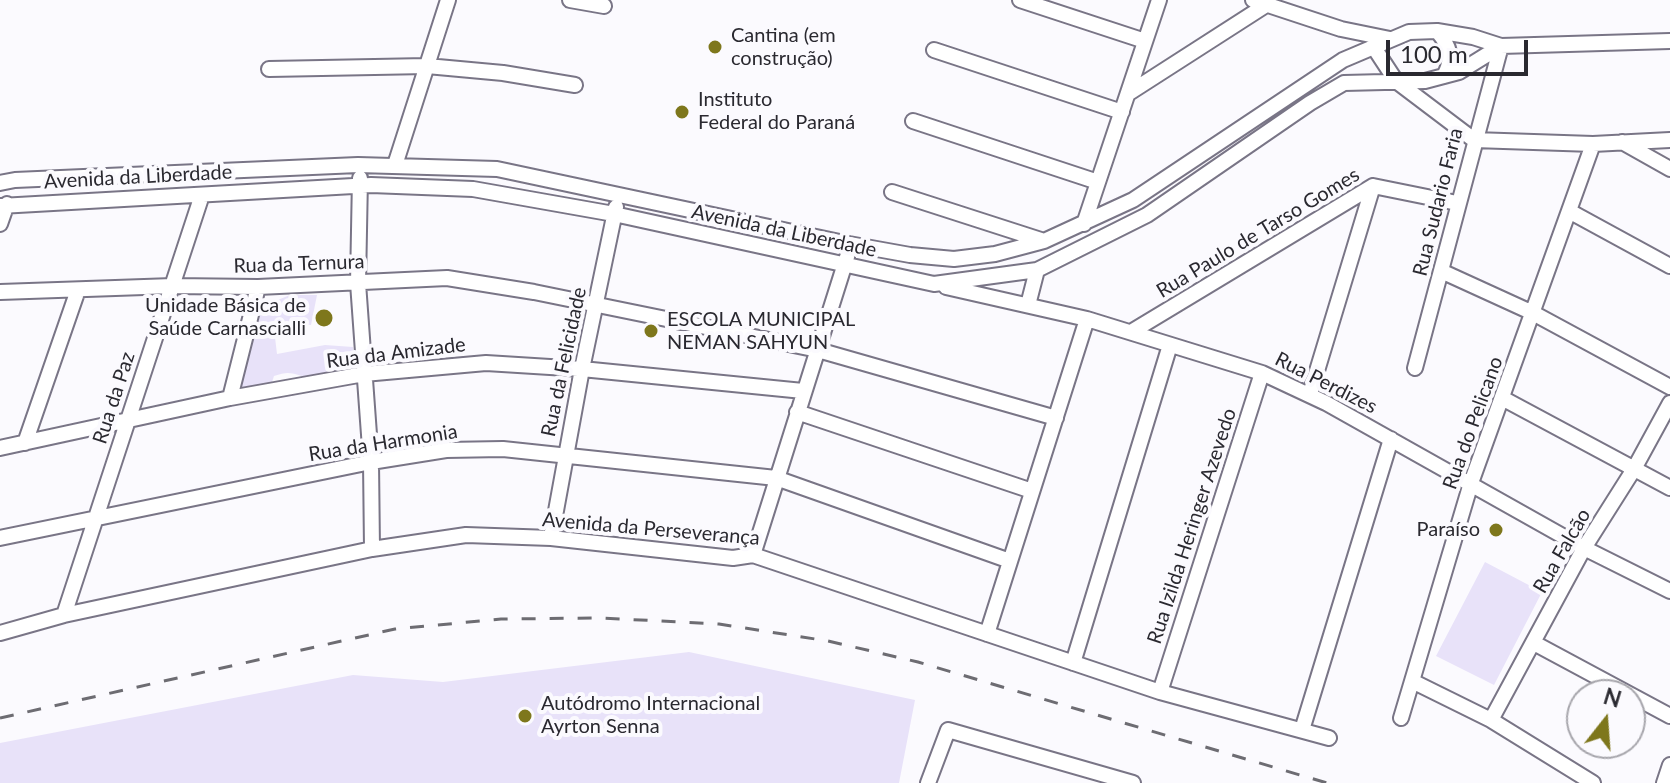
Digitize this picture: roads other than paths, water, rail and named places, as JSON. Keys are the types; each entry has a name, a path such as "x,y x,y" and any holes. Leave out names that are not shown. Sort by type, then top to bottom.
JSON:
{"street":[{"path":"395,165 448,0"},
{"path":"570,0 604,6"},
{"path":"1020,0 1145,41"},
{"path":"1084,224 1159,0"},
{"path":"1129,93 1259,2 1341,29 1390,39 1409,32 1437,31 1501,46 1670,41"},
{"path":"1341,29 1373,46 1396,81 1474,140 1593,144 1670,140"},
{"path":"1341,29 1349,39 1350,48 1343,60"},
{"path":"1437,31 1447,42 1450,56 1450,65 1444,76"},
{"name":"Avenida da Liberdade","path":"0,183 203,170 358,165 497,169 849,244 954,259 995,254 1044,241 1133,200 1343,60 1390,39"},
{"name":"Avenida da Liberdade","path":"3,205 361,186 473,189 614,214 934,284 1037,270 1147,215 1344,83 1425,81 1459,72 1501,46"},
{"name":"Rua Sudario Faria","path":"1415,368 1501,46"},
{"path":"934,50 1122,112"},
{"path":"269,69 427,66 503,73 575,85"},
{"path":"913,121 1098,182"},
{"path":"1622,142 1669,167"},
{"name":"Rua do Pelicano","path":"1401,718 1471,483 1593,144"},
{"path":"358,165 361,186 358,283 371,462 372,549"},
{"path":"1310,394 1373,186"},
{"name":"Rua Paulo de Tarso Gomes","path":"1131,332 1373,186 1457,203"},
{"path":"892,192 1044,241"},
{"name":"Rua da Paz","path":"64,615 202,195"},
{"name":"Rua da Felicidade","path":"551,538 582,369 619,195"},
{"path":"0,224 3,205"},
{"path":"1569,211 1670,266"},
{"path":"753,555 849,244"},
{"path":"1028,305 1037,270"},
{"path":"1441,271 1533,313 1670,387"},
{"name":"Rua da Ternura","path":"0,292 173,286 258,287 447,278 818,350 1056,418"},
{"name":"Rua Perdizes","path":"934,284 1087,319 1262,373 1310,394 1584,548 1670,591"},
{"path":"230,398 258,287"},
{"path":"25,443 78,290"},
{"path":"987,634 1087,319"},
{"path":"1073,663 1170,345"},
{"name":"Rua da Amizade","path":"0,448 230,398 364,374 486,363 582,369 803,391"},
{"name":"Rua Izilda Heringer Azevedo","path":"1160,692 1262,373"},
{"path":"1502,398 1670,488"},
{"name":"Rua Falcão","path":"1491,720 1584,548 1634,469 1670,403"},
{"path":"797,412 1032,491"},
{"path":"1302,730 1391,439"},
{"name":"Rua da Harmonia","path":"0,538 371,462 446,450 503,449 776,478 1010,561"},
{"name":"Avenida da Perseverança","path":"0,633 64,615 372,549 466,535 551,538 733,558 753,555 1160,692 1329,738"},
{"path":"1534,643 1670,716"},
{"path":"1412,681 1491,720 1593,783"},
{"path":"928,783 948,730 1133,783"},
{"path":"1664,783 1670,765"}],"railway":[{"path":"0,718 395,629 501,619 601,618 719,624 828,641 918,662 1327,783"}],"place":[{"name":"Cantina (em construção)","path":"715,47"},
{"name":"Instituto Federal do Paraná","path":"682,112"},
{"name":"Unidade Básica de Saúde Carnascialli","path":"324,318"},
{"name":"ESCOLA MUNICIPAL NEMAN SAHYUN","path":"651,331"},
{"name":"Paraíso","path":"1496,530"},
{"name":"Autódromo Internacional Ayrton Senna","path":"525,716"}]}
